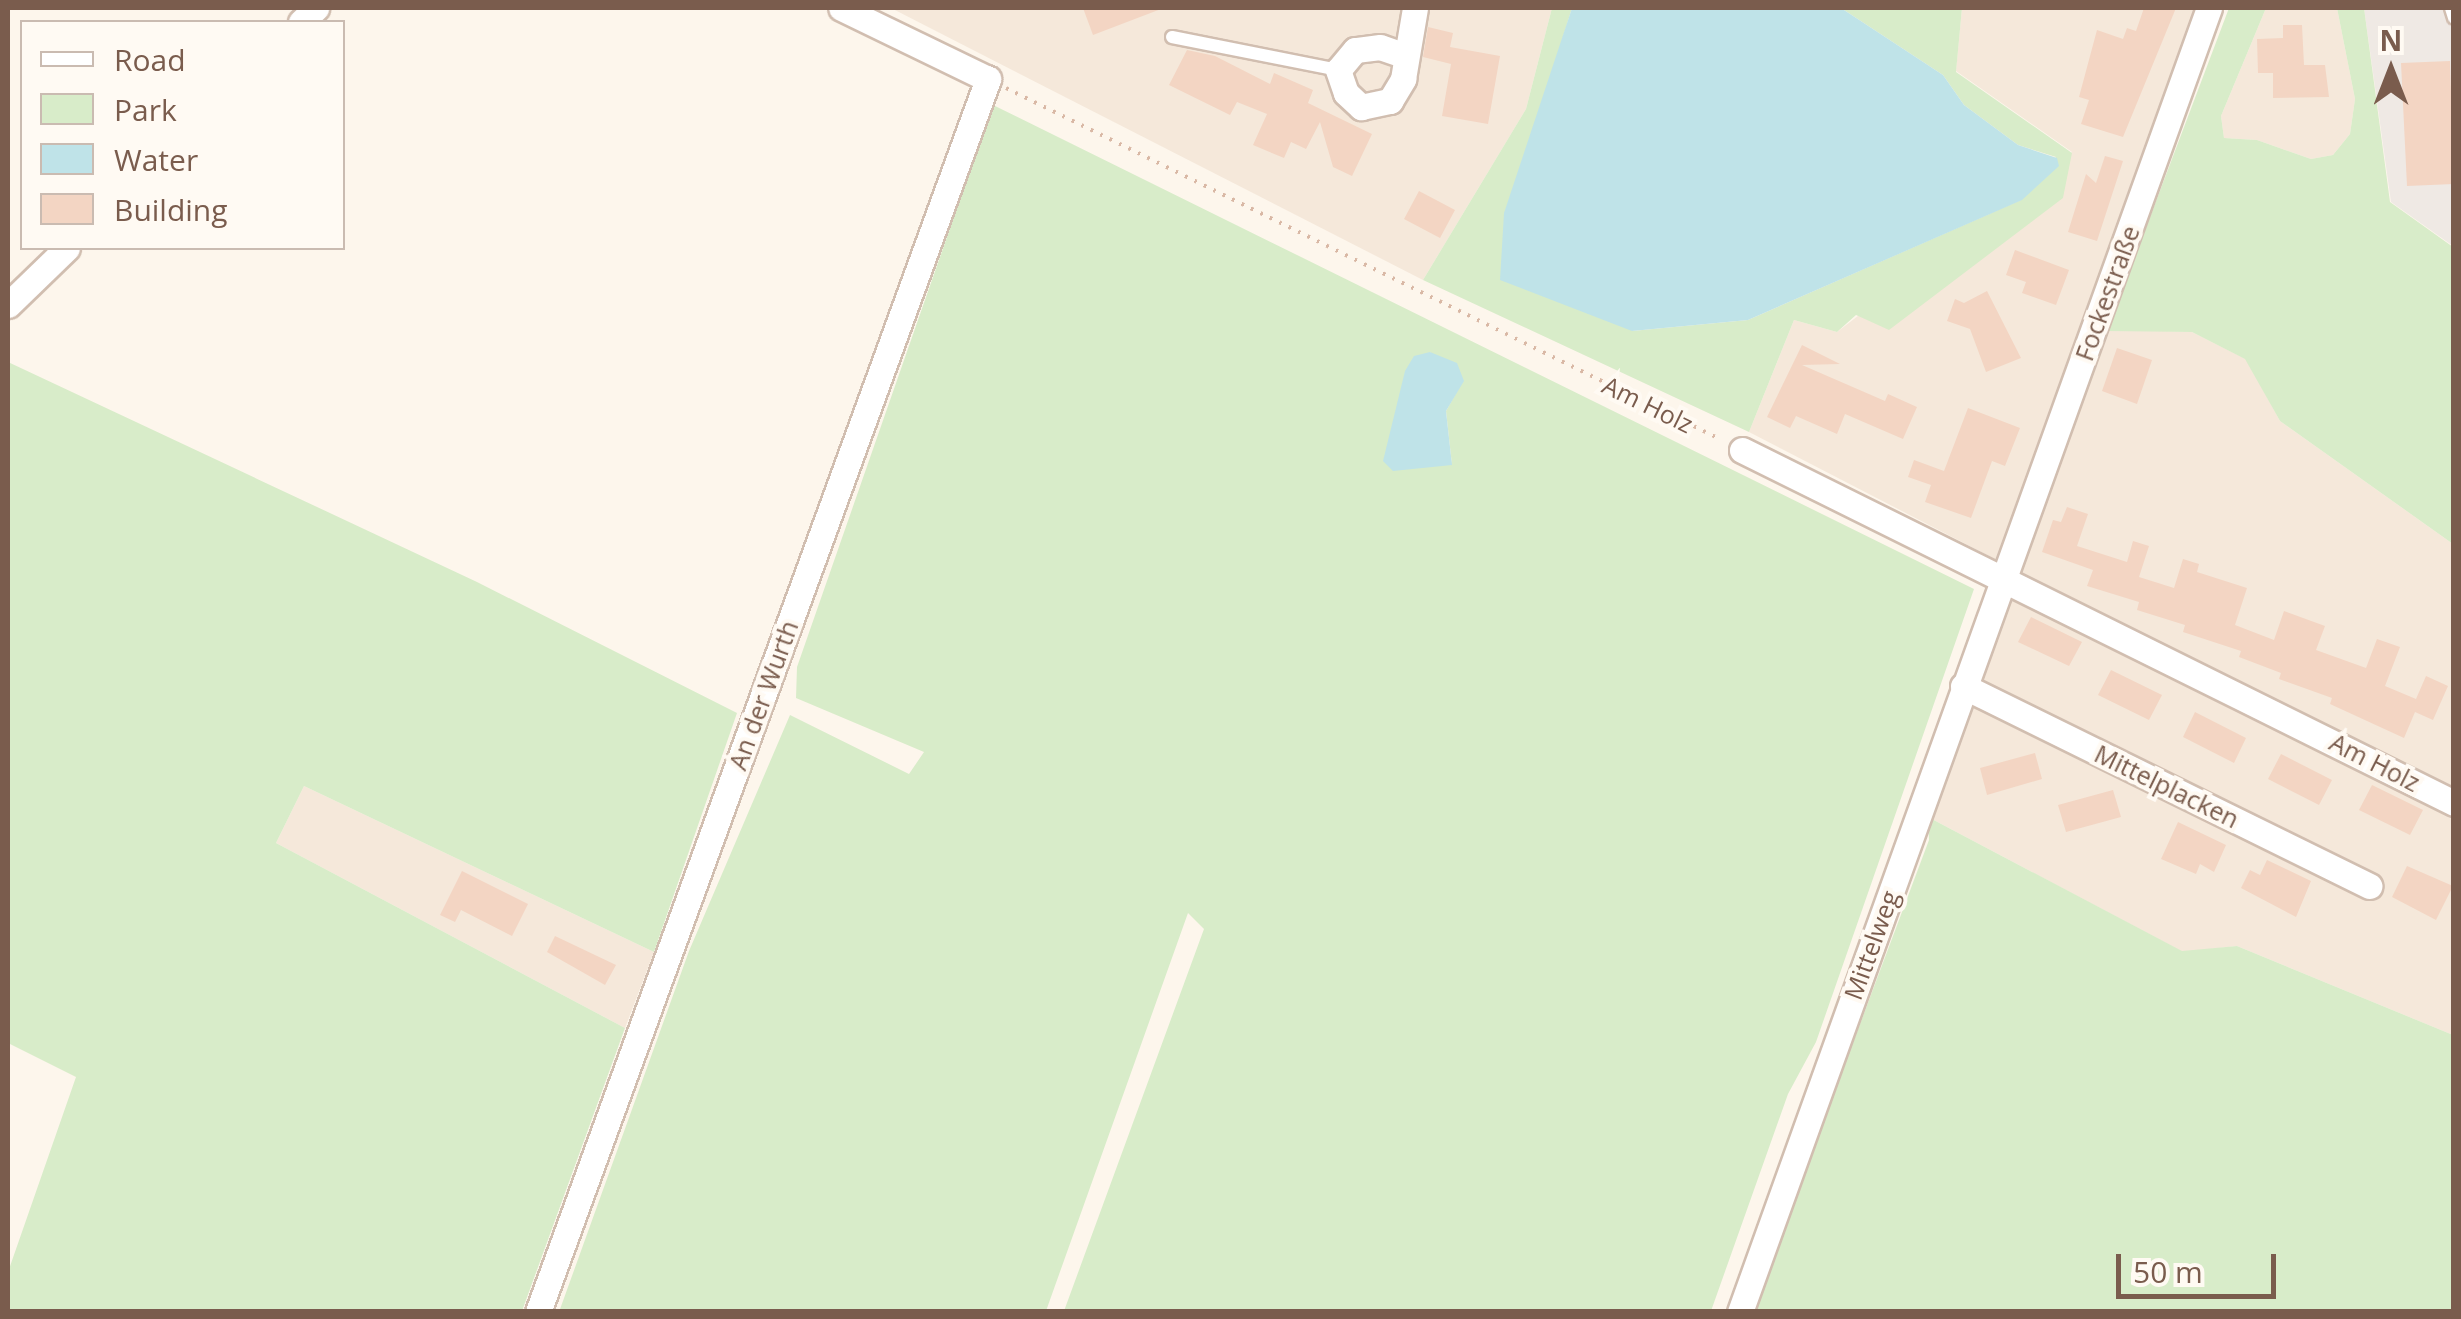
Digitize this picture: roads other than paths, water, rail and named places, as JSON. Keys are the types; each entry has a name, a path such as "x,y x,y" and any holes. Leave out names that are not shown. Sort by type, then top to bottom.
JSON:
{"street":[{"name":"An der Wurth","path":"538,1312 988,79 842,8"},
{"path":"1403,55 1380,46 1355,50 1338,70 1346,94 1361,107 1390,100 1403,79 1403,55 1415,8"},
{"name":"Fockestraße","path":"2002,578 2210,8"},
{"path":"8,305 65,250"},
{"name":"Am Holz","path":"1742,450 2454,803"},
{"name":"Mittelweg","path":"1740,1312 2002,578"},
{"name":"Mittelplacken","path":"1964,686 2370,886"}],"lane":[{"path":"2451,8 2454,18"},
{"path":"1172,37 1338,70"}],"water":[{"path":"1572,8 1841,8 1943,75 1964,105 2018,145 2057,158 2059,166 2022,200 1748,320 1632,331 1500,280 1504,213"},
{"path":"1430,352 1457,363 1464,381 1446,411 1452,465 1393,471 1383,461 1405,371 1414,356"}]}
